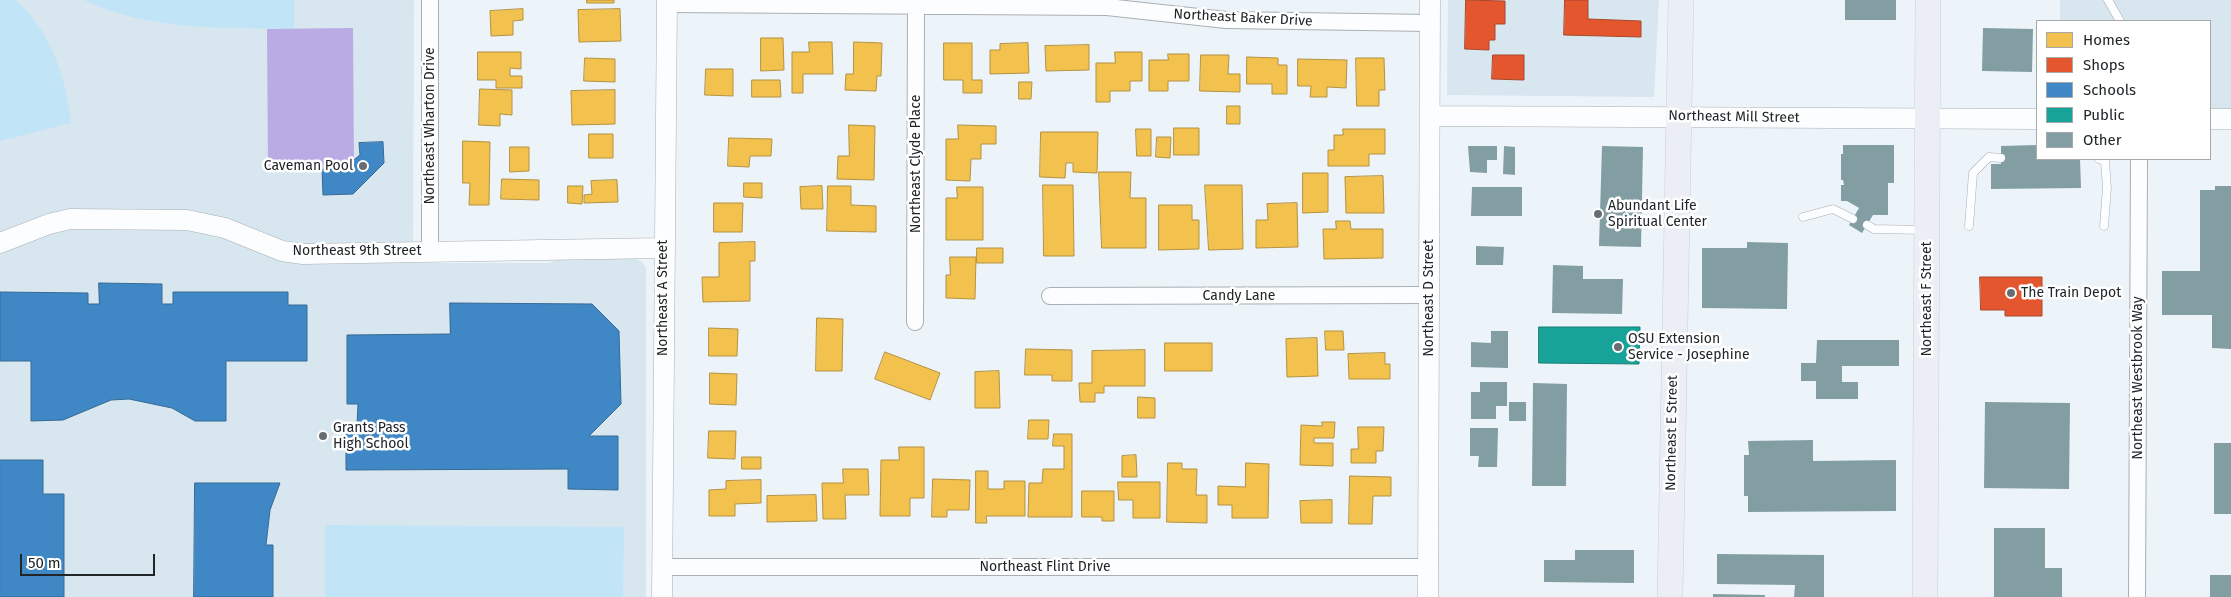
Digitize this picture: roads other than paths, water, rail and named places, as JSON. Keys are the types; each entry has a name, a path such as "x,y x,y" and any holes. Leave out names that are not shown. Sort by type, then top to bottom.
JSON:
{"main road":[{"name":"Northeast E Street","path":"1670,597 1677,116 1681,0"},
{"name":"Northeast F Street","path":"1925,597 1928,0"}],"street":[{"name":"Northeast Wharton Drive","path":"430,0 430,251"},
{"name":"Northeast D Street","path":"1428,597 1430,0"},
{"name":"Northeast Baker Drive","path":"667,2 1106,7 1251,21 1430,23"},
{"name":"Northeast A Street","path":"662,597 663,248 667,2"},
{"name":"Northeast Clyde Place","path":"915,322 916,6"},
{"name":"Northeast Mill Street","path":"1430,116 2036,119"},
{"path":"2211,119 2231,119"},
{"name":"Northeast Westbrook Way","path":"2137,597 2139,160"},
{"name":"Northeast 9th Street","path":"0,243 49,224 70,219 187,220 225,228 282,251 303,254 663,248"},
{"name":"Candy Lane","path":"1050,296 1428,295"},
{"name":"Northeast Flint Drive","path":"662,567 1428,566"}],"lane":[{"path":"2108,0 2119,20"},
{"path":"1969,226 1974,173 1989,157 2001,158"},
{"path":"2102,160 2105,161 2107,188 2104,226"},
{"path":"1803,217 1833,209 1853,218"},
{"path":"1867,225 1874,229 1927,230"}],"place":[{"name":"Caveman Pool","path":"363,166"},
{"name":"Abundant Life Spiritual Center","path":"1598,214"},
{"name":"The Train Depot","path":"2011,293"},
{"name":"OSU Extension Service - Josephine","path":"1618,347"},
{"name":"Grants Pass High School","path":"323,436"}]}
